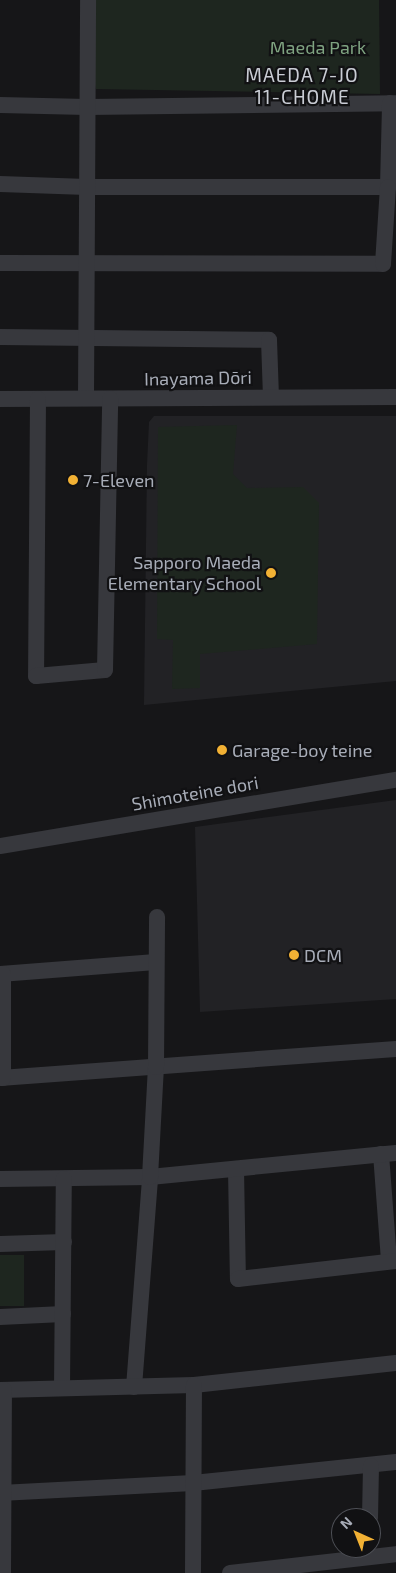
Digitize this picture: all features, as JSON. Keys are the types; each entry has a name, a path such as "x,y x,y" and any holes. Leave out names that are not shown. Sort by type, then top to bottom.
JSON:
{"street":[{"path":"86,398 88,0"},
{"path":"0,104 87,107 393,103 384,264 0,263"},
{"path":"0,184 87,187 388,187"},
{"path":"0,338 269,340 271,396"},
{"name":"Inayama Dōri","path":"0,399 271,396 396,397"},
{"path":"38,399 36,676 105,670 110,399"},
{"name":"Shimoteine dori","path":"0,846 396,780"},
{"path":"134,1387 150,1177 156,1067 157,917"},
{"path":"156,962 2,974 1,1078 396,1049"},
{"path":"0,1179 150,1177 389,1154 393,1261 238,1279 236,1169"},
{"path":"62,1388 64,1178"},
{"path":"0,1244 64,1242"},
{"path":"0,1317 63,1314"},
{"path":"3,1573 2,1390 194,1385 396,1363"},
{"path":"193,1573 194,1385"},
{"path":"2,1493 193,1483 396,1462"},
{"path":"370,1508 371,1466"},
{"path":"230,1573 369,1559 396,1554"}],"shaded area":[{"name":"Sapporo Maeda Elementary School","path":"154,416 396,416 396,681 144,705 147,465 149,422"},
{"path":"396,800 396,999 200,1012 195,827"}],"green space":[{"name":"Maeda Park","path":"95,0 379,0 380,94 96,89 93,76"},
{"path":"237,425 233,474 247,488 303,487 319,503 317,644 200,654 200,688 172,689 173,640 157,639 158,427"},
{"path":"0,1255 24,1255 24,1306 0,1306"}],"place":[{"name":"7-Eleven","path":"73,480"},
{"name":"Sapporo Maeda Elementary School","path":"271,573"},
{"name":"Garage-boy teine","path":"222,750"},
{"name":"DCM","path":"294,955"}],"district":[{"name":"MAEDA 7-JO 11-CHOME","path":"302,86"}]}
